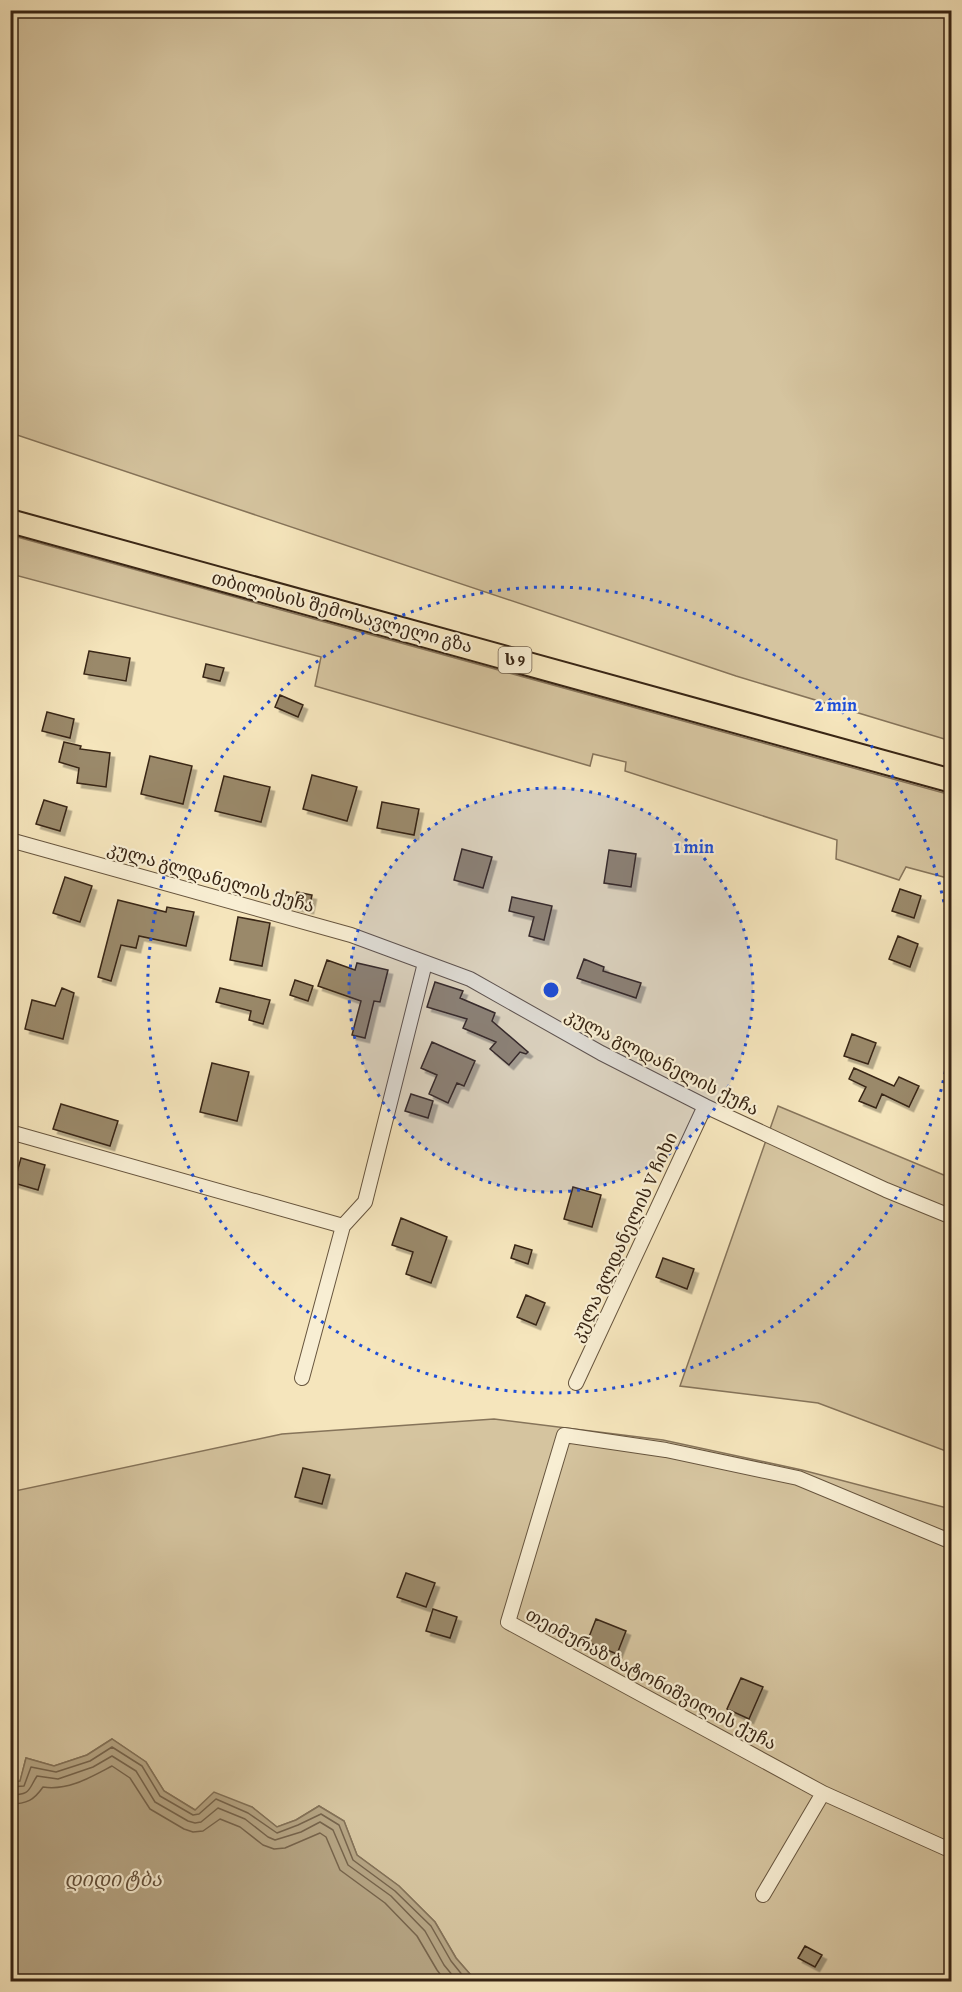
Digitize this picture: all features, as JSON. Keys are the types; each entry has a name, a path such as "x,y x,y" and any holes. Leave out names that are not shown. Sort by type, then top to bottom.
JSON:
{"highway":[{"name":"თბილისის შემოსავლელი გზა","path":"10,521 951,781"}],"street":[{"name":"კულა გლდანელის ქუჩა","path":"10,840 351,935 470,979 601,1053 705,1106 875,1185 951,1217"},
{"path":"302,1378 343,1226 365,1202 425,963"},
{"name":"კულა გლდანელის V ჩიხი","path":"576,1383 705,1106"},
{"path":"10,1132 343,1226"},
{"name":"თეიმურაზ ბატონიშვილის ქუჩა","path":"951,1542 798,1478 666,1450 564,1435 508,1622 823,1793 951,1851"},
{"path":"763,1895 823,1793"}],"shaded area":[{"path":"11,10 951,11 951,741 736,676 11,433"},
{"path":"10,535 951,795 951,879 906,867 899,880 836,859 837,840 625,771 626,762 593,754 590,766 315,686 321,657 11,574"},
{"path":"778,1106 951,1178 951,1453 818,1403 680,1386"},
{"path":"494,1419 663,1440 802,1470 951,1509 951,1981 476,1981 456,1958 435,1922 399,1886 357,1855 344,1821 319,1806 296,1820 277,1827 252,1807 195,1810 164,1791 146,1762 112,1739 87,1755 54,1766 26,1758 20,1782 11,1782 10,1492 282,1434"}],"water":[{"name":"დიდი ტბა","path":"112,1739 146,1762 164,1791 195,1810 214,1792 252,1807 277,1827 296,1820 319,1806 344,1821 357,1855 399,1886 435,1922 456,1958 476,1981 11,1981 11,1782 20,1781 26,1758 54,1766 87,1755"}],"building":[{"path":"89,651 130,658 126,681 84,674"},
{"path":"206,664 224,668 220,681 203,677"},
{"path":"280,695 303,705 298,717 275,707"},
{"path":"47,712 74,719 70,738 42,731"},
{"path":"64,742 81,746 80,749 110,753 106,787 77,783 79,768 59,762"},
{"path":"150,756 192,766 183,804 141,794"},
{"path":"312,775 357,787 347,821 303,809"},
{"path":"224,776 270,787 261,822 215,811"},
{"path":"44,800 67,807 60,831 36,824"},
{"path":"382,802 419,809 414,835 377,828"},
{"path":"462,849 492,857 483,888 454,880"},
{"path":"609,850 636,854 631,887 604,883"},
{"path":"65,877 92,886 80,922 53,913"},
{"path":"900,889 921,896 914,918 892,911"},
{"path":"297,892 312,895 309,909 294,906"},
{"path":"512,897 552,906 544,940 529,936 534,917 509,911"},
{"path":"118,900 166,912 167,907 194,912 186,946 139,936 136,948 121,945 111,981 98,977"},
{"path":"238,917 270,923 262,966 230,960"},
{"path":"898,936 918,944 910,967 889,959"},
{"path":"584,959 604,967 603,971 641,983 636,998 577,978"},
{"path":"327,960 355,970 357,963 388,970 380,1002 374,1001 365,1038 352,1035 361,1001 318,986"},
{"path":"295,980 313,986 308,1001 290,995"},
{"path":"435,982 463,991 460,998 495,1013 492,1021 528,1052 526,1054 520,1052 509,1065 490,1049 496,1042 463,1028 467,1019 427,1007"},
{"path":"62,988 74,993 63,1039 25,1029 32,1000 55,1006"},
{"path":"220,988 270,1000 263,1024 249,1020 251,1011 216,1002"},
{"path":"852,1034 876,1043 868,1064 844,1056"},
{"path":"432,1042 475,1061 464,1086 457,1083 448,1103 429,1094 437,1075 421,1068"},
{"path":"212,1063 249,1072 237,1121 200,1112"},
{"path":"854,1068 894,1086 899,1077 919,1086 909,1107 882,1094 876,1108 859,1101 866,1087 849,1079"},
{"path":"411,1094 433,1101 428,1118 405,1111"},
{"path":"61,1104 118,1121 110,1146 53,1129"},
{"path":"21,1158 45,1165 38,1190 14,1183"},
{"path":"573,1187 601,1195 592,1227 564,1219"},
{"path":"401,1218 447,1237 431,1283 406,1274 413,1252 392,1245"},
{"path":"515,1245 532,1250 528,1264 511,1258"},
{"path":"663,1258 694,1269 687,1289 656,1277"},
{"path":"526,1295 545,1303 536,1325 517,1317"},
{"path":"303,1468 330,1475 322,1504 295,1497"},
{"path":"406,1573 435,1583 426,1607 397,1597"},
{"path":"433,1609 457,1617 450,1638 426,1631"},
{"path":"596,1619 626,1631 617,1654 587,1642"},
{"path":"741,1678 763,1687 749,1719 727,1709"},
{"path":"805,1946 822,1955 815,1967 798,1958"}]}
